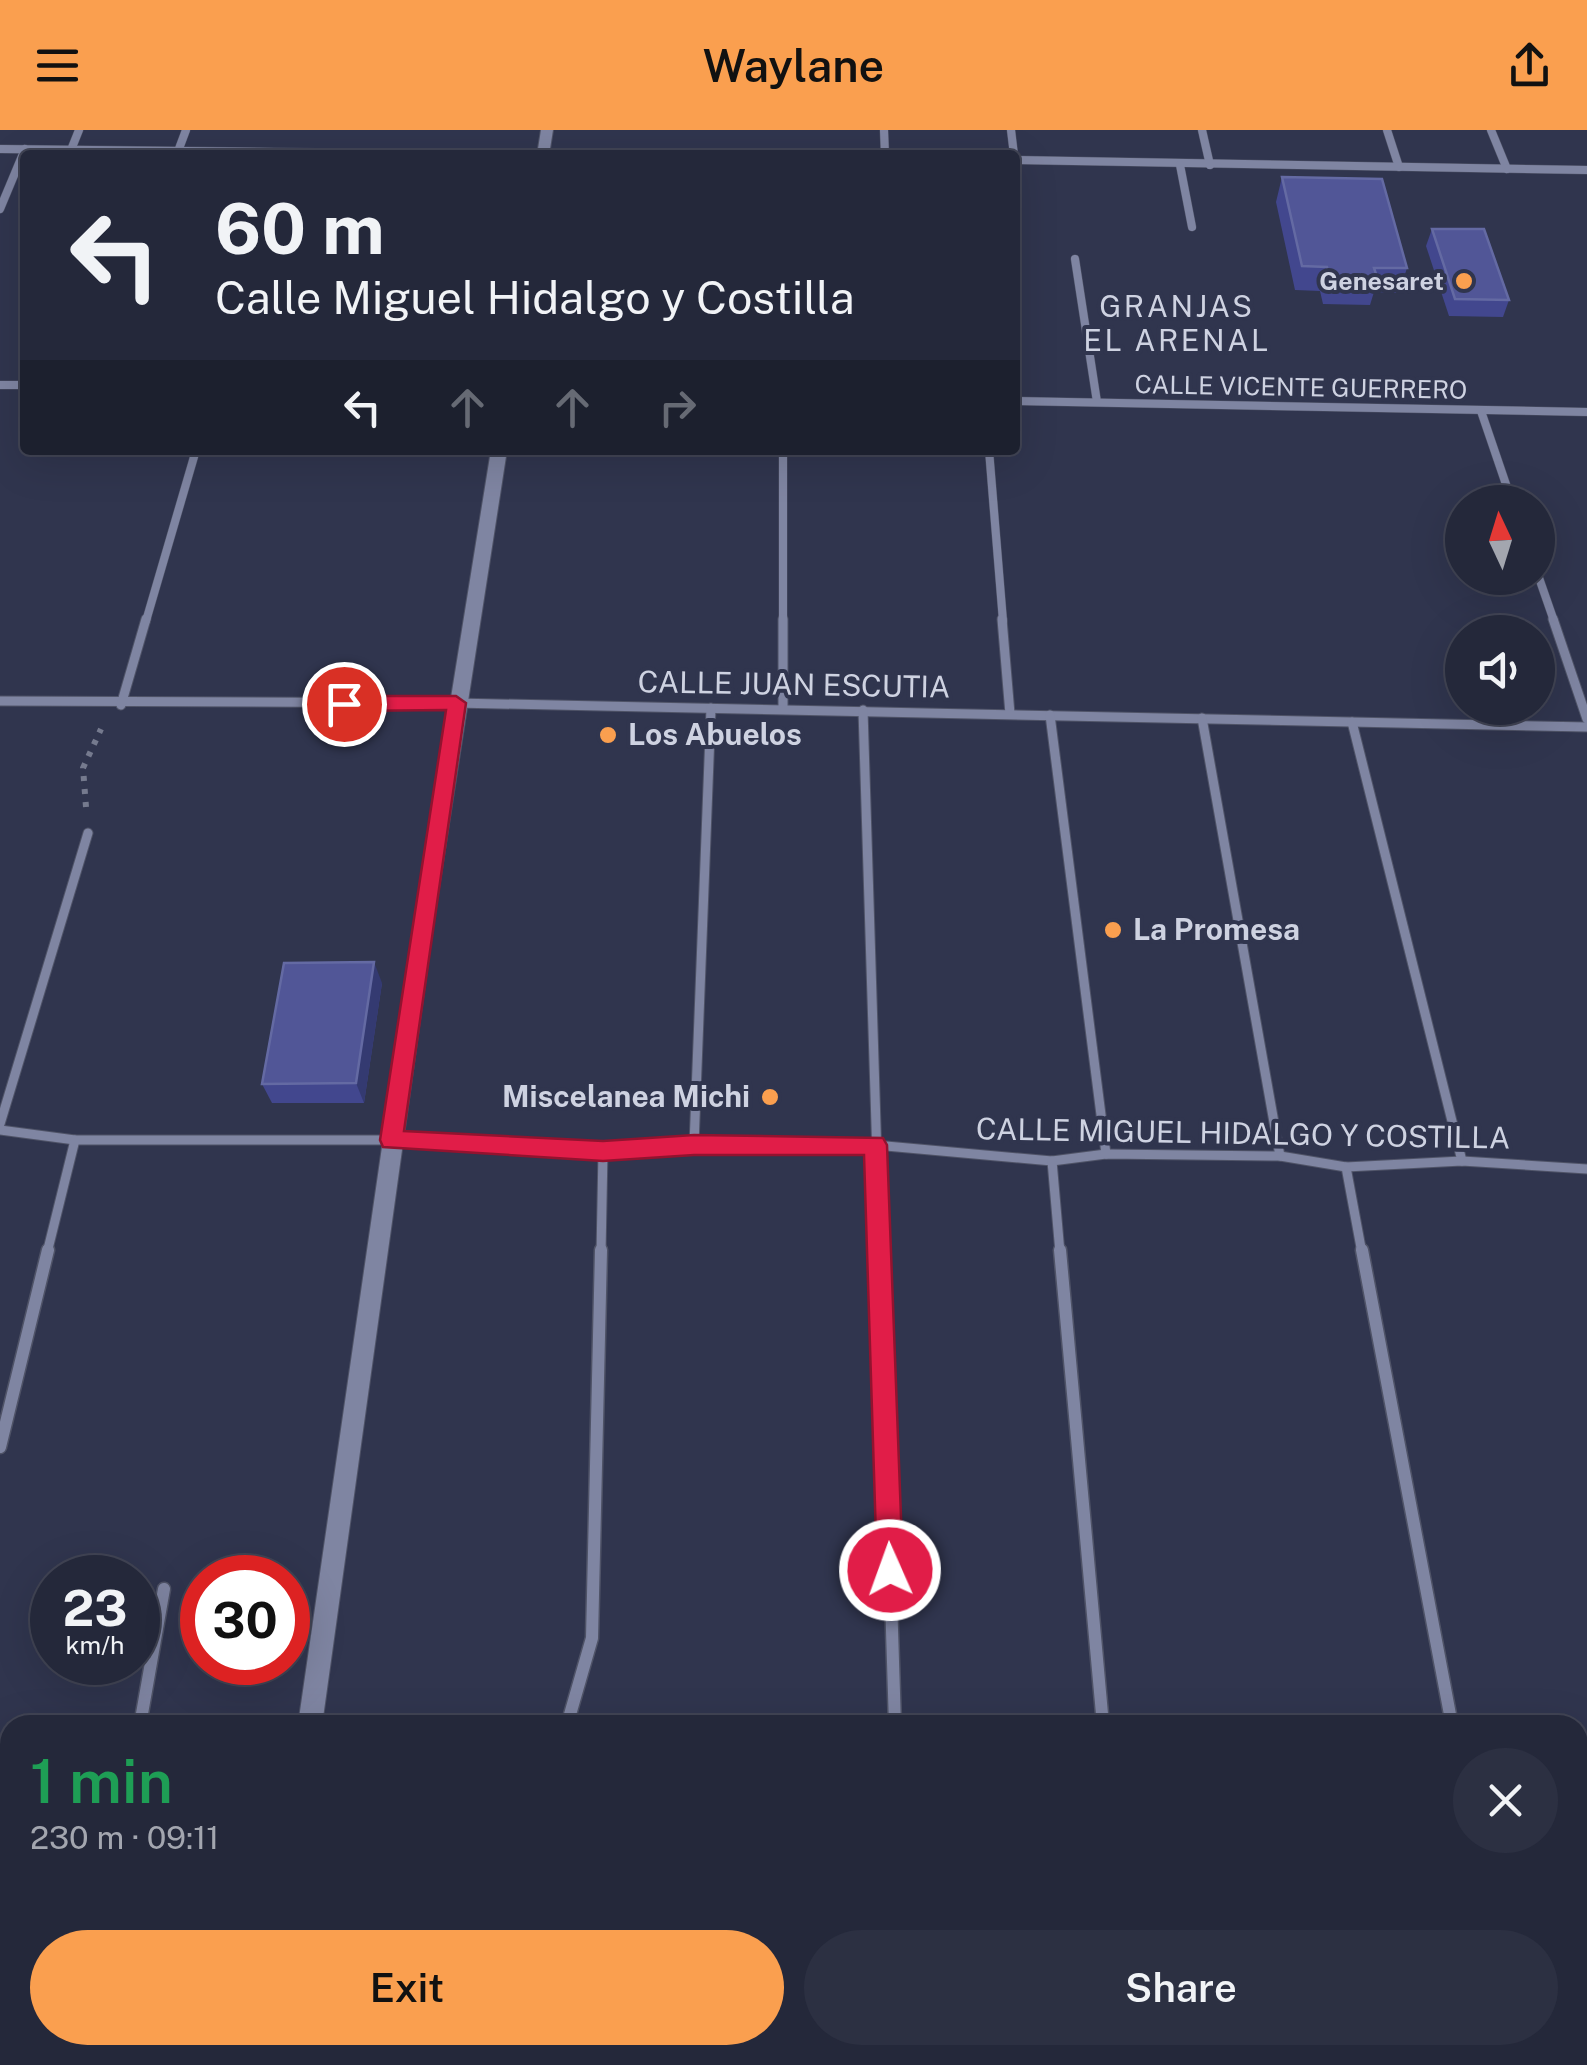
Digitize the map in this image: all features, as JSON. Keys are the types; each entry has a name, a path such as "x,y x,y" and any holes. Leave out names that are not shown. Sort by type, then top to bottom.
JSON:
{"street":[{"path":"0,149 71,150 79,130"},
{"path":"1202,130 1210,165"},
{"path":"1387,130 1399,167"},
{"path":"1491,130 1506,169"},
{"path":"1020,159 1587,170"},
{"path":"0,209 20,161"},
{"path":"1180,165 1192,227"},
{"path":"1075,259 1097,402"},
{"name":"CALLE VICENTE GUERRERO","path":"1020,401 1587,412"},
{"path":"1481,411 1506,485"},
{"path":"121,704 195,455"},
{"path":"311,1715 456,703 498,455"},
{"path":"783,455 783,709"},
{"path":"989,455 1010,714"},
{"path":"1545,595 1587,719"},
{"name":"CALLE JUAN ESCUTIA","path":"0,701 456,703 1587,727"},
{"path":"694,1145 711,708"},
{"path":"863,710 895,1715"},
{"path":"1050,715 1106,1154"},
{"path":"1202,718 1280,1156"},
{"path":"1352,722 1462,1162"},
{"path":"0,1127 88,833"},
{"name":"CALLE MIGUEL HIDALGO Y COSTILLA","path":"0,1127 75,1140 392,1140 603,1151 694,1145 875,1145 1052,1161 1106,1154 1280,1156 1346,1167 1462,1162 1587,1170"},
{"path":"0,1446 75,1140"},
{"path":"570,1715 592,1638 603,1151"},
{"path":"1052,1161 1102,1715"},
{"path":"1346,1167 1450,1715"},
{"path":"142,1715 164,1589"}],"path":[{"path":"88,833 83,768 94,737 121,704"}],"building":[{"path":"1282,177 1382,179 1407,268 1374,268 1378,280 1330,280 1327,267 1302,266"},
{"path":"1432,229 1484,229 1509,300 1455,299"},
{"path":"374,962 356,1083 262,1084 284,963"}],"place":[{"name":"Genesaret","path":"1464,281"},
{"name":"Los Abuelos","path":"608,735"},
{"name":"La Promesa","path":"1113,930"},
{"name":"Miscelanea Michi","path":"770,1097"}],"district":[{"name":"GRANJAS EL ARENAL","path":"1177,324"}],"route":[{"path":"344,704 456,703 392,1140 603,1151 694,1145 875,1145 890,1570"}]}
